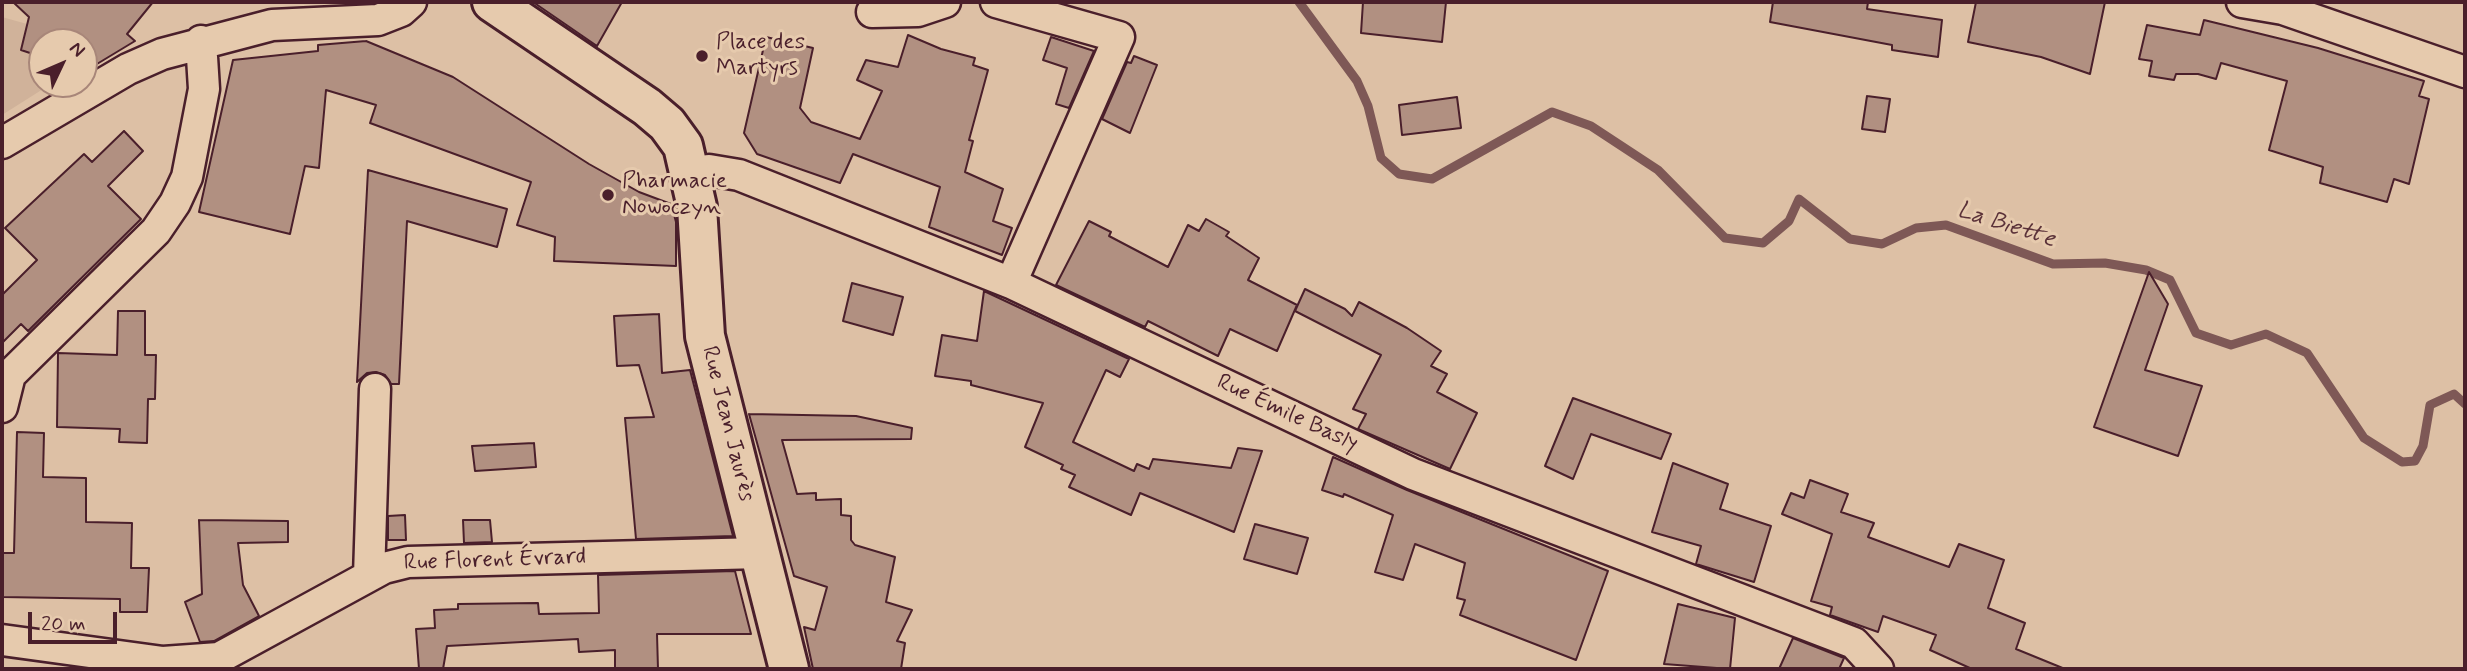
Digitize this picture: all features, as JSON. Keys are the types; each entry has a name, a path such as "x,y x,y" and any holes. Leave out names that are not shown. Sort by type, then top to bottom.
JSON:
{"main road":[{"name":"Rue Jean Jaurès","path":"492,2 667,124 682,146 697,207 705,336 789,669"}],"street":[{"path":"2,143 128,69 201,41 272,25 378,20 401,11 411,2"},
{"path":"872,12 918,10 945,2"},
{"path":"996,2 1119,37 1011,283"},
{"path":"2242,2 2283,9 2465,72"},
{"path":"2,407 10,374 156,231 175,203 187,177 204,89 201,41"},
{"name":"Rue Émile Basly","path":"691,174 709,170 739,175 1011,283 1413,474 1854,643 1878,669"},
{"path":"369,576 375,389"},
{"name":"Rue Florent Évrard","path":"2,640 163,663 219,658 384,568 408,562 761,553"}],"shaded area":[{"path":"2,17 27,24 21,51 28,53 29,98 2,115"}],"building":[{"path":"13,2 153,2 127,34 135,41 98,63 98,28 28,28 28,52 21,50 29,17"},
{"path":"533,2 622,2 597,46"},
{"path":"1363,2 1446,2 1442,42 1361,33"},
{"path":"1773,2 1868,2 1867,9 1942,20 1938,57 1892,50 1892,45 1770,22"},
{"path":"1976,2 2105,2 2090,74 2041,57 1968,42"},
{"path":"2204,20 2318,48 2424,81 2419,96 2429,99 2409,184 2394,179 2387,202 2320,183 2323,167 2269,150 2287,81 2221,63 2216,79 2198,74 2176,74 2174,80 2149,76 2152,61 2139,59 2147,25 2200,35"},
{"path":"908,35 941,49 975,58 973,65 988,70 969,140 973,141 965,172 1003,189 993,221 1012,228 1002,255 929,227 940,187 853,154 840,183 757,154 744,133 766,37 813,48 800,108 811,122 860,139 882,91 857,80 866,60 898,67"},
{"path":"1051,37 1094,51 1069,108 1056,104 1067,68 1043,60"},
{"path":"366,41 453,77 589,164 639,192 671,204 676,222 676,266 554,261 555,237 517,225 531,182 370,123 376,105 326,90 319,168 305,166 290,234 199,212 233,60 318,51 318,45"},
{"path":"1134,56 1157,65 1130,133 1102,119 1127,62 1131,63"},
{"path":"1867,96 1890,99 1885,132 1862,129"},
{"path":"1457,97 1461,128 1402,135 1399,105"},
{"path":"124,131 143,151 108,186 141,219 28,331 21,324 2,343 2,295 37,260 5,228 84,154 92,162"},
{"path":"368,170 507,209 497,247 407,221 399,384 391,384 385,375 376,372 367,373 357,382"},
{"path":"1206,219 1229,232 1226,236 1259,258 1248,280 1297,305 1277,351 1230,329 1218,356 1148,321 1145,327 1056,285 1089,221 1111,232 1109,236 1168,267 1188,225 1199,231"},
{"path":"2149,272 2168,304 2145,370 2202,386 2178,456 2094,427"},
{"path":"852,283 903,297 893,335 843,321"},
{"path":"1305,289 1345,309 1352,316 1359,302 1407,328 1441,351 1431,366 1447,374 1437,392 1477,413 1450,469 1358,429 1366,414 1353,409 1381,355 1295,311"},
{"path":"984,291 1129,359 1120,377 1106,370 1073,442 1134,471 1137,464 1149,469 1153,459 1231,468 1238,448 1262,451 1234,532 1140,493 1131,515 1069,487 1075,475 1061,469 1063,465 1025,447 1043,403 971,385 971,381 935,376 942,335 977,341"},
{"path":"118,311 145,311 145,355 156,355 155,399 148,399 147,443 119,442 120,429 57,427 58,353 117,355"},
{"path":"659,314 662,373 690,370 733,536 636,539 625,418 654,417 639,365 617,366 614,316"},
{"path":"1573,398 1671,434 1661,459 1591,434 1573,479 1545,466"},
{"path":"749,414 856,416 912,428 911,439 782,440 797,494 816,493 816,500 841,499 841,515 851,516 851,540 855,545 895,557 886,602 912,610 897,641 905,643 901,669 813,669 804,627 815,630 827,587 794,576"},
{"path":"17,432 44,433 43,477 86,478 86,522 132,523 131,568 149,568 147,612 120,612 120,599 2,597 3,553 14,553"},
{"path":"534,443 536,467 475,471 472,446"},
{"path":"1333,457 1407,490 1608,571 1576,660 1460,615 1465,600 1457,598 1465,563 1415,544 1403,580 1375,572 1393,515 1344,494 1343,497 1322,490"},
{"path":"1673,463 1728,484 1720,509 1771,526 1754,582 1696,564 1701,546 1652,532"},
{"path":"1810,480 1848,494 1841,512 1874,523 1868,537 1949,567 1959,544 2004,560 1988,608 2025,623 2016,649 2065,669 1972,669 1930,650 1936,635 1883,616 1878,632 1830,615 1832,607 1811,601 1832,534 1782,514 1791,493 1804,498"},
{"path":"405,515 406,540 388,540 388,516"},
{"path":"199,520 288,521 288,542 238,543 243,585 259,616 214,641 200,642 185,602 202,594"},
{"path":"463,520 490,520 492,542 464,543"},
{"path":"1255,524 1308,538 1297,574 1244,559"},
{"path":"735,571 751,634 657,634 658,669 615,669 615,650 579,652 578,639 447,646 443,669 419,669 416,629 435,628 434,610 458,609 458,604 538,603 539,614 599,613 598,575"},
{"path":"1678,604 1735,618 1730,669 1664,664"},
{"path":"1793,638 1844,658 1839,669 1779,669"}],"waterway":[{"name":"La Biette","path":"1299,2 1357,81 1368,106 1381,158 1399,174 1432,179 1552,112 1591,126 1658,170 1725,238 1763,243 1789,221 1799,199 1850,239 1882,244 1916,228 1946,225 2053,264 2105,263 2146,270 2170,280 2196,333 2231,345 2266,334 2307,353 2364,438 2402,462 2415,461 2423,446 2430,405 2454,394 2465,404"}],"place":[{"name":"Place des Martyrs","path":"702,56"},
{"name":"Pharmacie Nowoczyn","path":"608,195"}]}
